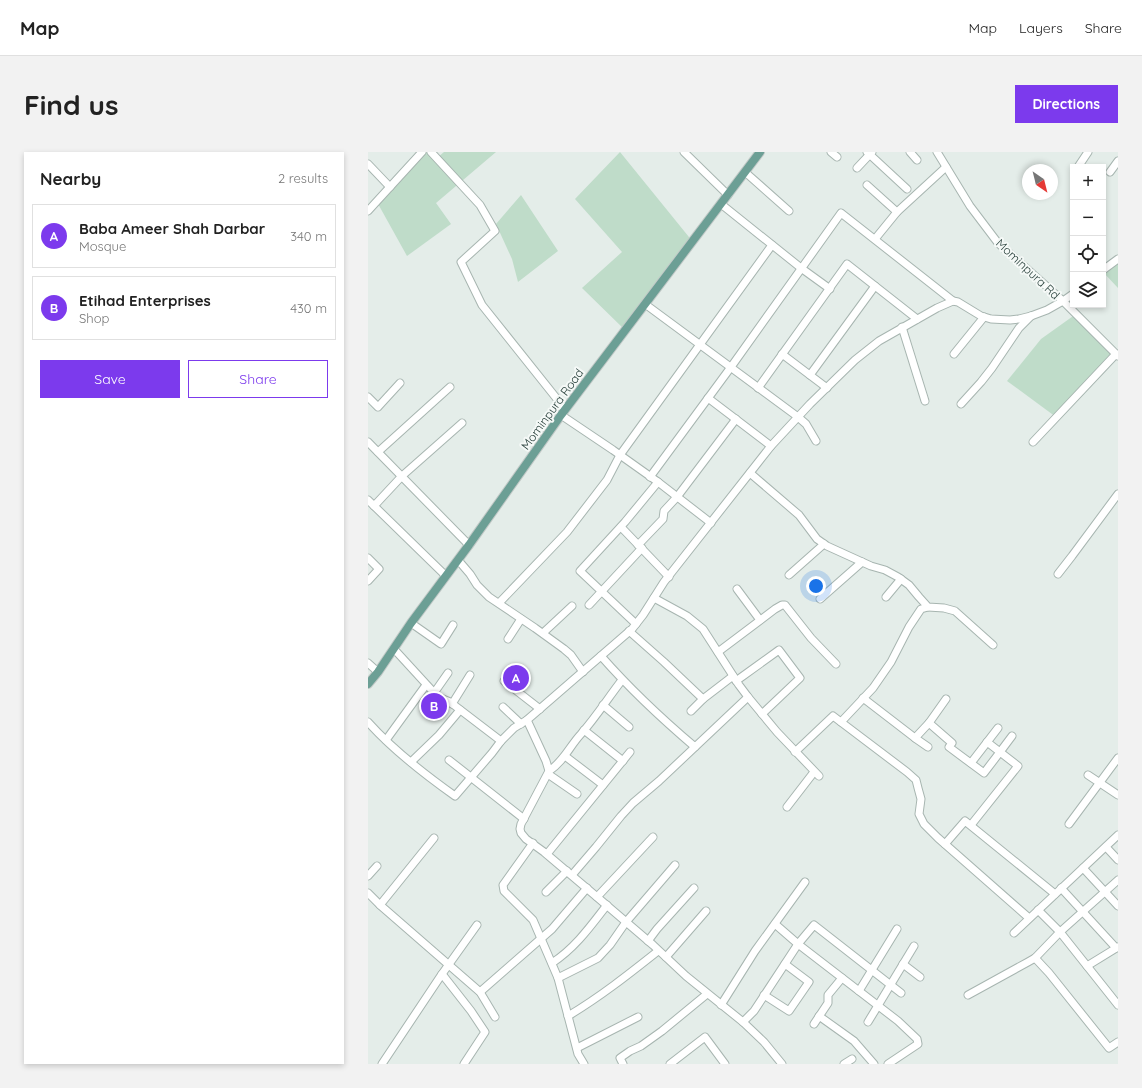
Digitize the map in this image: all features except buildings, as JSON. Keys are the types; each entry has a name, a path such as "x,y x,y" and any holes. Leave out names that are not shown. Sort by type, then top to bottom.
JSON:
{"main road":[{"name":"Mominpura Road","path":"368,684 563,412 760,152"}],"street":[{"path":"368,211 422,152"},
{"path":"431,152 480,205 495,232 460,262 482,305 563,412 711,523"},
{"path":"684,152 728,195"},
{"path":"831,152 838,157"},
{"path":"910,152 917,160"},
{"name":"Mominpura Rd","path":"938,152 970,206 998,243 1063,301 1117,355"},
{"path":"1080,164 1088,152"},
{"path":"857,168 869,153 907,189"},
{"path":"1110,172 1118,161"},
{"path":"368,164 390,187"},
{"path":"875,239 897,212 946,167"},
{"path":"746,172 789,211"},
{"path":"867,185 897,212"},
{"path":"721,204 801,268 830,289"},
{"path":"650,477 841,213 953,301 958,302 981,316 991,319 1019,319 1047,310 1070,296"},
{"path":"499,603 567,532 607,480 620,455 772,245"},
{"path":"1106,268 1118,259"},
{"path":"758,388 847,264 917,318"},
{"path":"810,375 875,286"},
{"path":"368,722 429,778 455,796 501,741 514,728 540,709 636,624 669,577 772,446 798,417 855,360 879,341 902,327 917,318 953,301"},
{"path":"645,304 798,417 806,424 816,441"},
{"path":"961,404 981,382 1019,328 1031,316"},
{"path":"954,354 984,317"},
{"path":"902,327 925,401"},
{"path":"782,354 827,388"},
{"path":"1033,442 1117,355"},
{"path":"368,397 378,407 400,382"},
{"path":"378,452 450,387"},
{"path":"708,398 772,446"},
{"path":"589,605 602,592 664,519 664,511 677,497 736,419"},
{"path":"374,506 402,476 462,423"},
{"path":"368,442 469,545"},
{"path":"750,473 799,515 817,539 827,546 862,562 885,570 901,579 909,585 928,607"},
{"path":"636,624 580,571 621,527 658,482"},
{"path":"1058,574 1118,494"},
{"path":"368,500 446,576"},
{"path":"621,527 669,577"},
{"path":"789,575 824,544"},
{"path":"368,558 379,569 368,581"},
{"path":"458,560 477,585 489,597 543,633 571,655 582,672"},
{"path":"820,599 862,562"},
{"path":"886,597 901,579"},
{"path":"737,589 760,620"},
{"path":"654,598 696,622 748,697 777,732 816,774 787,807"},
{"path":"718,652 778,606 782,605 785,606 811,638 836,664"},
{"path":"543,633 572,606"},
{"path":"841,722 873,688 891,662 909,627 921,609 928,607 944,608 955,611 993,645"},
{"path":"508,639 521,618"},
{"path":"411,623 441,644 453,625"},
{"path":"629,631 703,698"},
{"path":"394,649 438,697 452,704 501,741"},
{"path":"691,711 703,698 779,650 800,678 762,714"},
{"path":"601,656 622,680 665,722 695,747"},
{"path":"368,663 378,672"},
{"path":"434,693 448,673"},
{"path":"452,704 470,675"},
{"path":"622,680 565,756 548,773 524,819 520,829 521,833 598,897 707,994 743,1022 764,1042 782,1064"},
{"path":"504,681 540,709"},
{"path":"386,740 426,685"},
{"path":"546,892 596,848 633,803 664,777 748,697"},
{"path":"863,698 915,738 928,746"},
{"path":"915,738 929,723 946,699"},
{"path":"603,705 629,727"},
{"path":"503,707 524,722 546,761 548,773 577,794"},
{"path":"411,762 439,735 460,710"},
{"path":"795,752 833,716 916,780 921,799 919,814 924,824 944,844 1029,918"},
{"path":"929,723 952,743 949,747 984,773 1012,736"},
{"path":"971,763 998,728"},
{"path":"584,730 623,761"},
{"path":"970,825 1018,766 987,742"},
{"path":"547,854 630,752"},
{"path":"565,756 603,786"},
{"path":"1069,824 1118,758"},
{"path":"449,760 524,819"},
{"path":"1088,775 1118,795"},
{"path":"944,844 965,821 1055,894"},
{"path":"1014,932 1118,835"},
{"path":"598,897 653,837"},
{"path":"380,905 434,838"},
{"path":"533,843 503,885 503,888 504,892 533,920 558,978 578,1054 584,1064"},
{"path":"1106,847 1118,860"},
{"path":"368,876 377,866"},
{"path":"558,978 598,958 610,945 626,922 675,866"},
{"path":"1083,868 1118,906"},
{"path":"968,995 1035,958 1060,932 1118,880"},
{"path":"721,1005 755,951 805,882"},
{"path":"480,992 552,929 587,888"},
{"path":"648,941 694,888"},
{"path":"1061,888 1082,912 1117,947 1087,966"},
{"path":"368,893 480,992 495,1017"},
{"path":"552,963 573,946 588,931 607,905"},
{"path":"1038,910 1060,932 1118,1005"},
{"path":"666,957 706,911"},
{"path":"775,924 798,944 898,1021 918,1039 918,1044 888,1064"},
{"path":"382,1064 442,974 477,925"},
{"path":"743,1022 754,1011 798,944 814,925 901,993"},
{"path":"859,991 897,929"},
{"path":"868,1022 914,946"},
{"path":"568,1016 587,1005 658,951"},
{"path":"1035,958 1049,973 1109,1048 1118,1042"},
{"path":"764,996 789,1011 809,982 785,964"},
{"path":"903,964 920,977"},
{"path":"442,974 485,1032 464,1064"},
{"path":"814,1024 828,1003 828,995 842,978"},
{"path":"1111,996 1118,992"},
{"path":"623,1064 620,1058 662,1032 707,994"},
{"path":"819,1016 854,1041 874,1064"},
{"path":"577,1048 638,1017"},
{"path":"670,1064 705,1037 725,1064"},
{"path":"844,1064 852,1059"}],"green space":[{"path":"422,152 431,152 437,158 444,152 496,152 436,203 451,224 407,256 377,202"},
{"path":"620,152 693,242 625,330 582,288 622,252 575,199"},
{"path":"521,195 558,251 518,282 512,259 496,224"},
{"path":"1118,259 1118,288 1106,275 1106,269"},
{"path":"1076,314 1116,354 1056,417 1007,381 1041,339"}],"place":[{"name":"Baba Ameer Shah Darbar","path":"516,678"},
{"name":"Etihad Enterprises","path":"434,706"}]}
